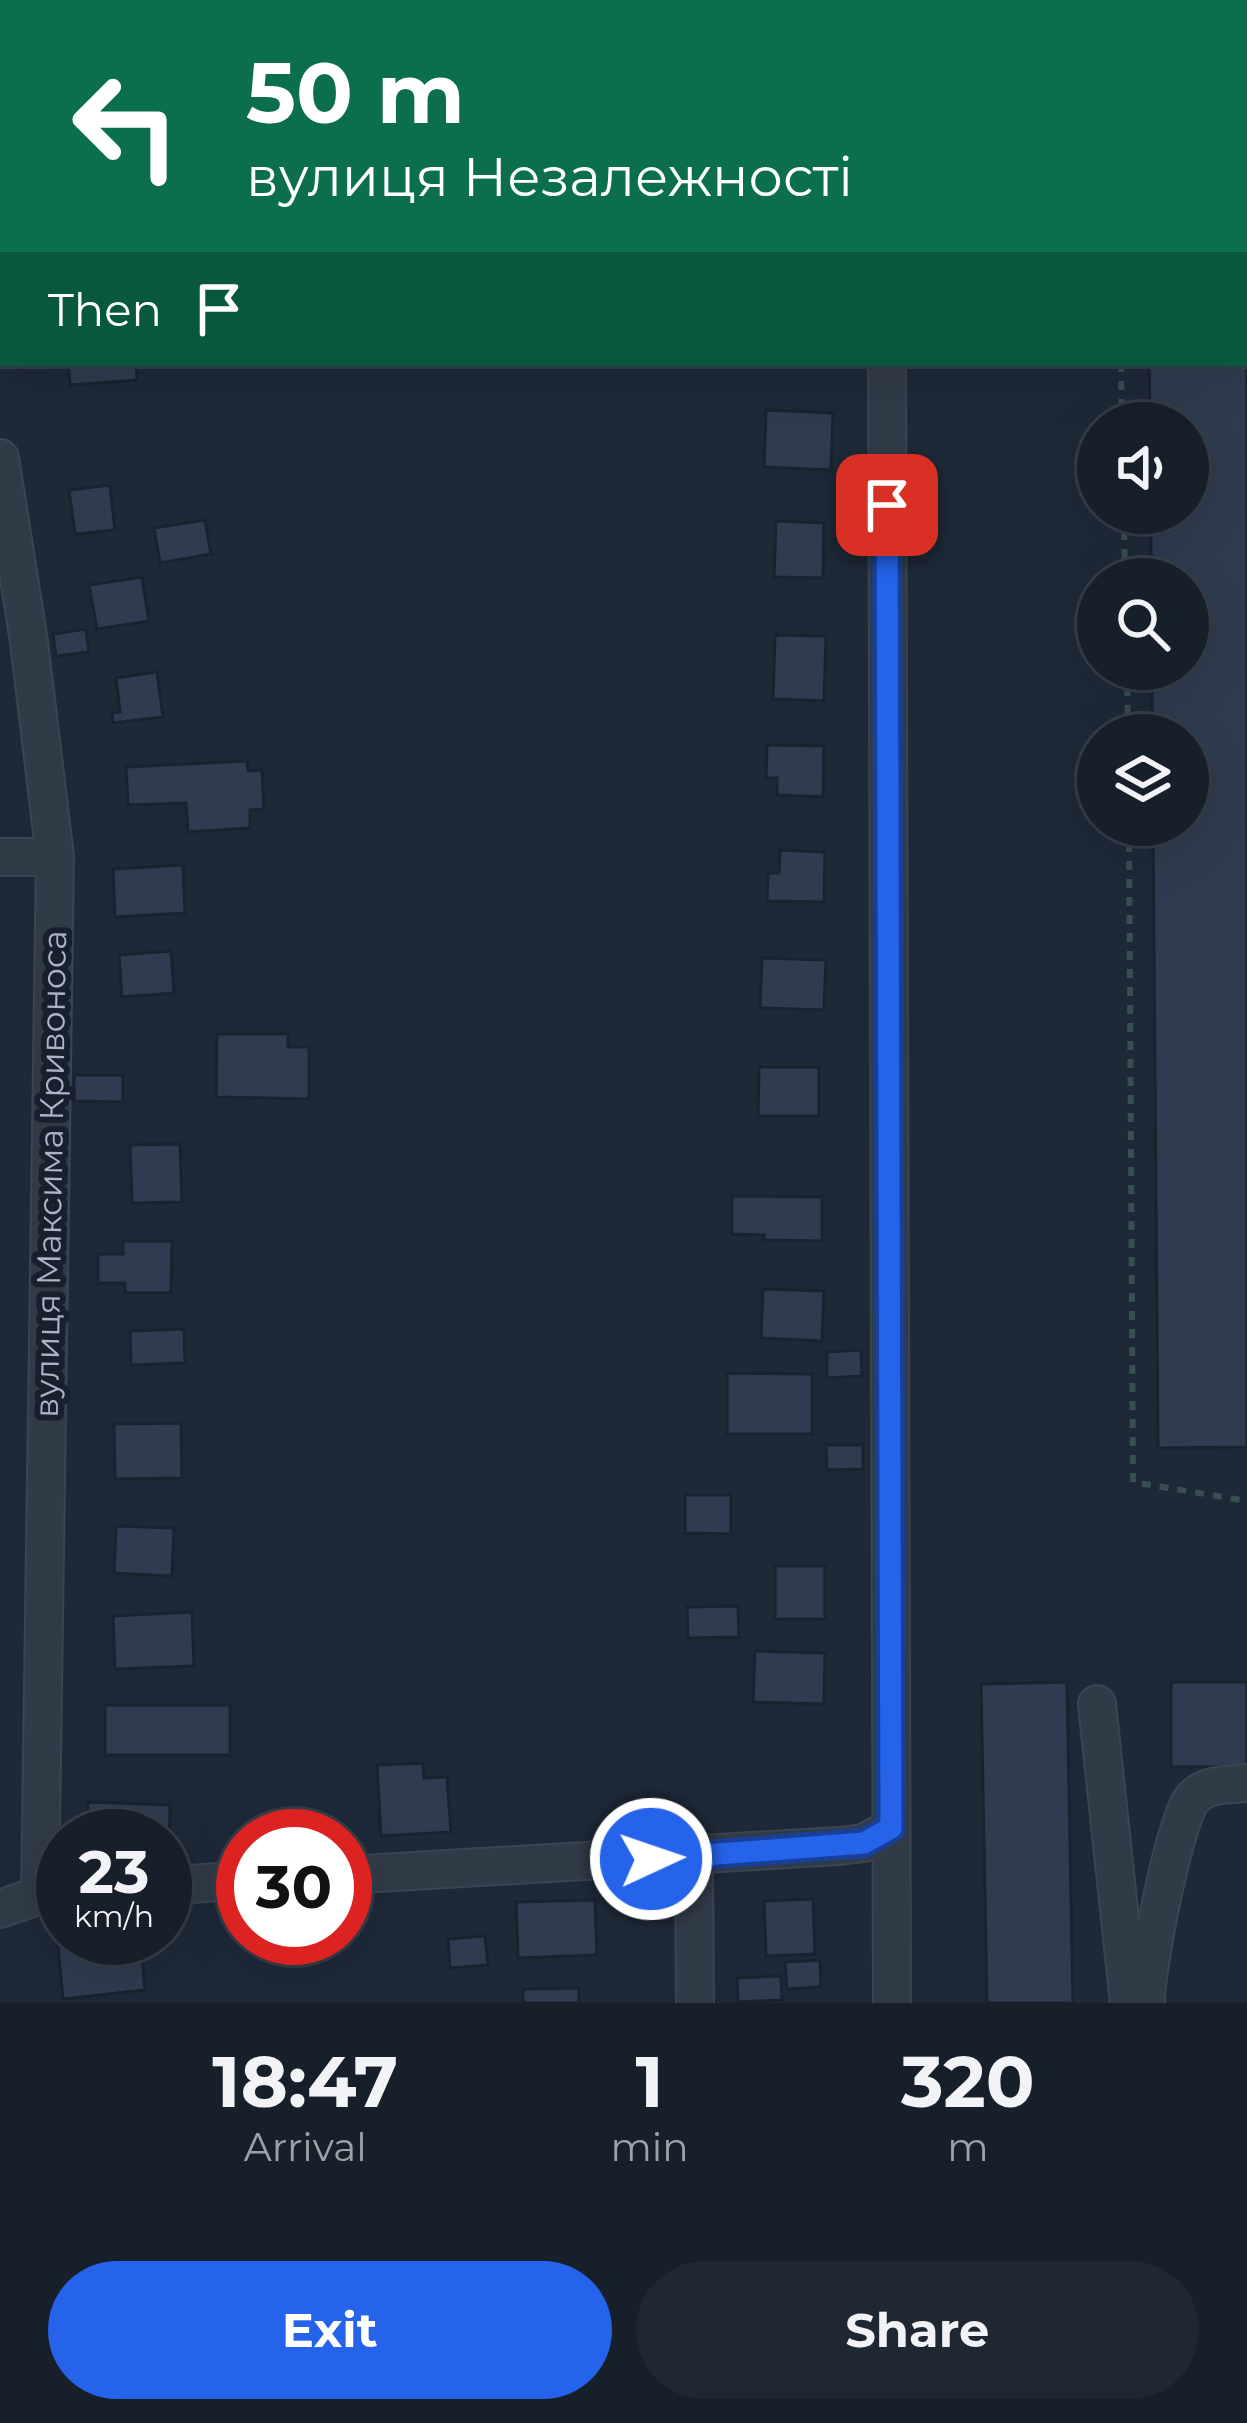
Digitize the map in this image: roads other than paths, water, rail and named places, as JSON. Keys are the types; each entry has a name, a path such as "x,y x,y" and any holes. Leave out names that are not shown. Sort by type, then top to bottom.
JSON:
{"street":[{"path":"887,366 892,2003"},
{"name":"вулиця Максима Кривоноса","path":"0,458 29,642 55,857 51,1809"},
{"path":"0,857 55,857"},
{"path":"1097,1704 1129,2003"},
{"path":"1146,2003 1163,1898 1187,1806 1211,1786 1247,1784"},
{"path":"372,1874 864,1843 891,1828"},
{"path":"694,1857 695,2003"},
{"path":"0,1909 36,1898"}]}
